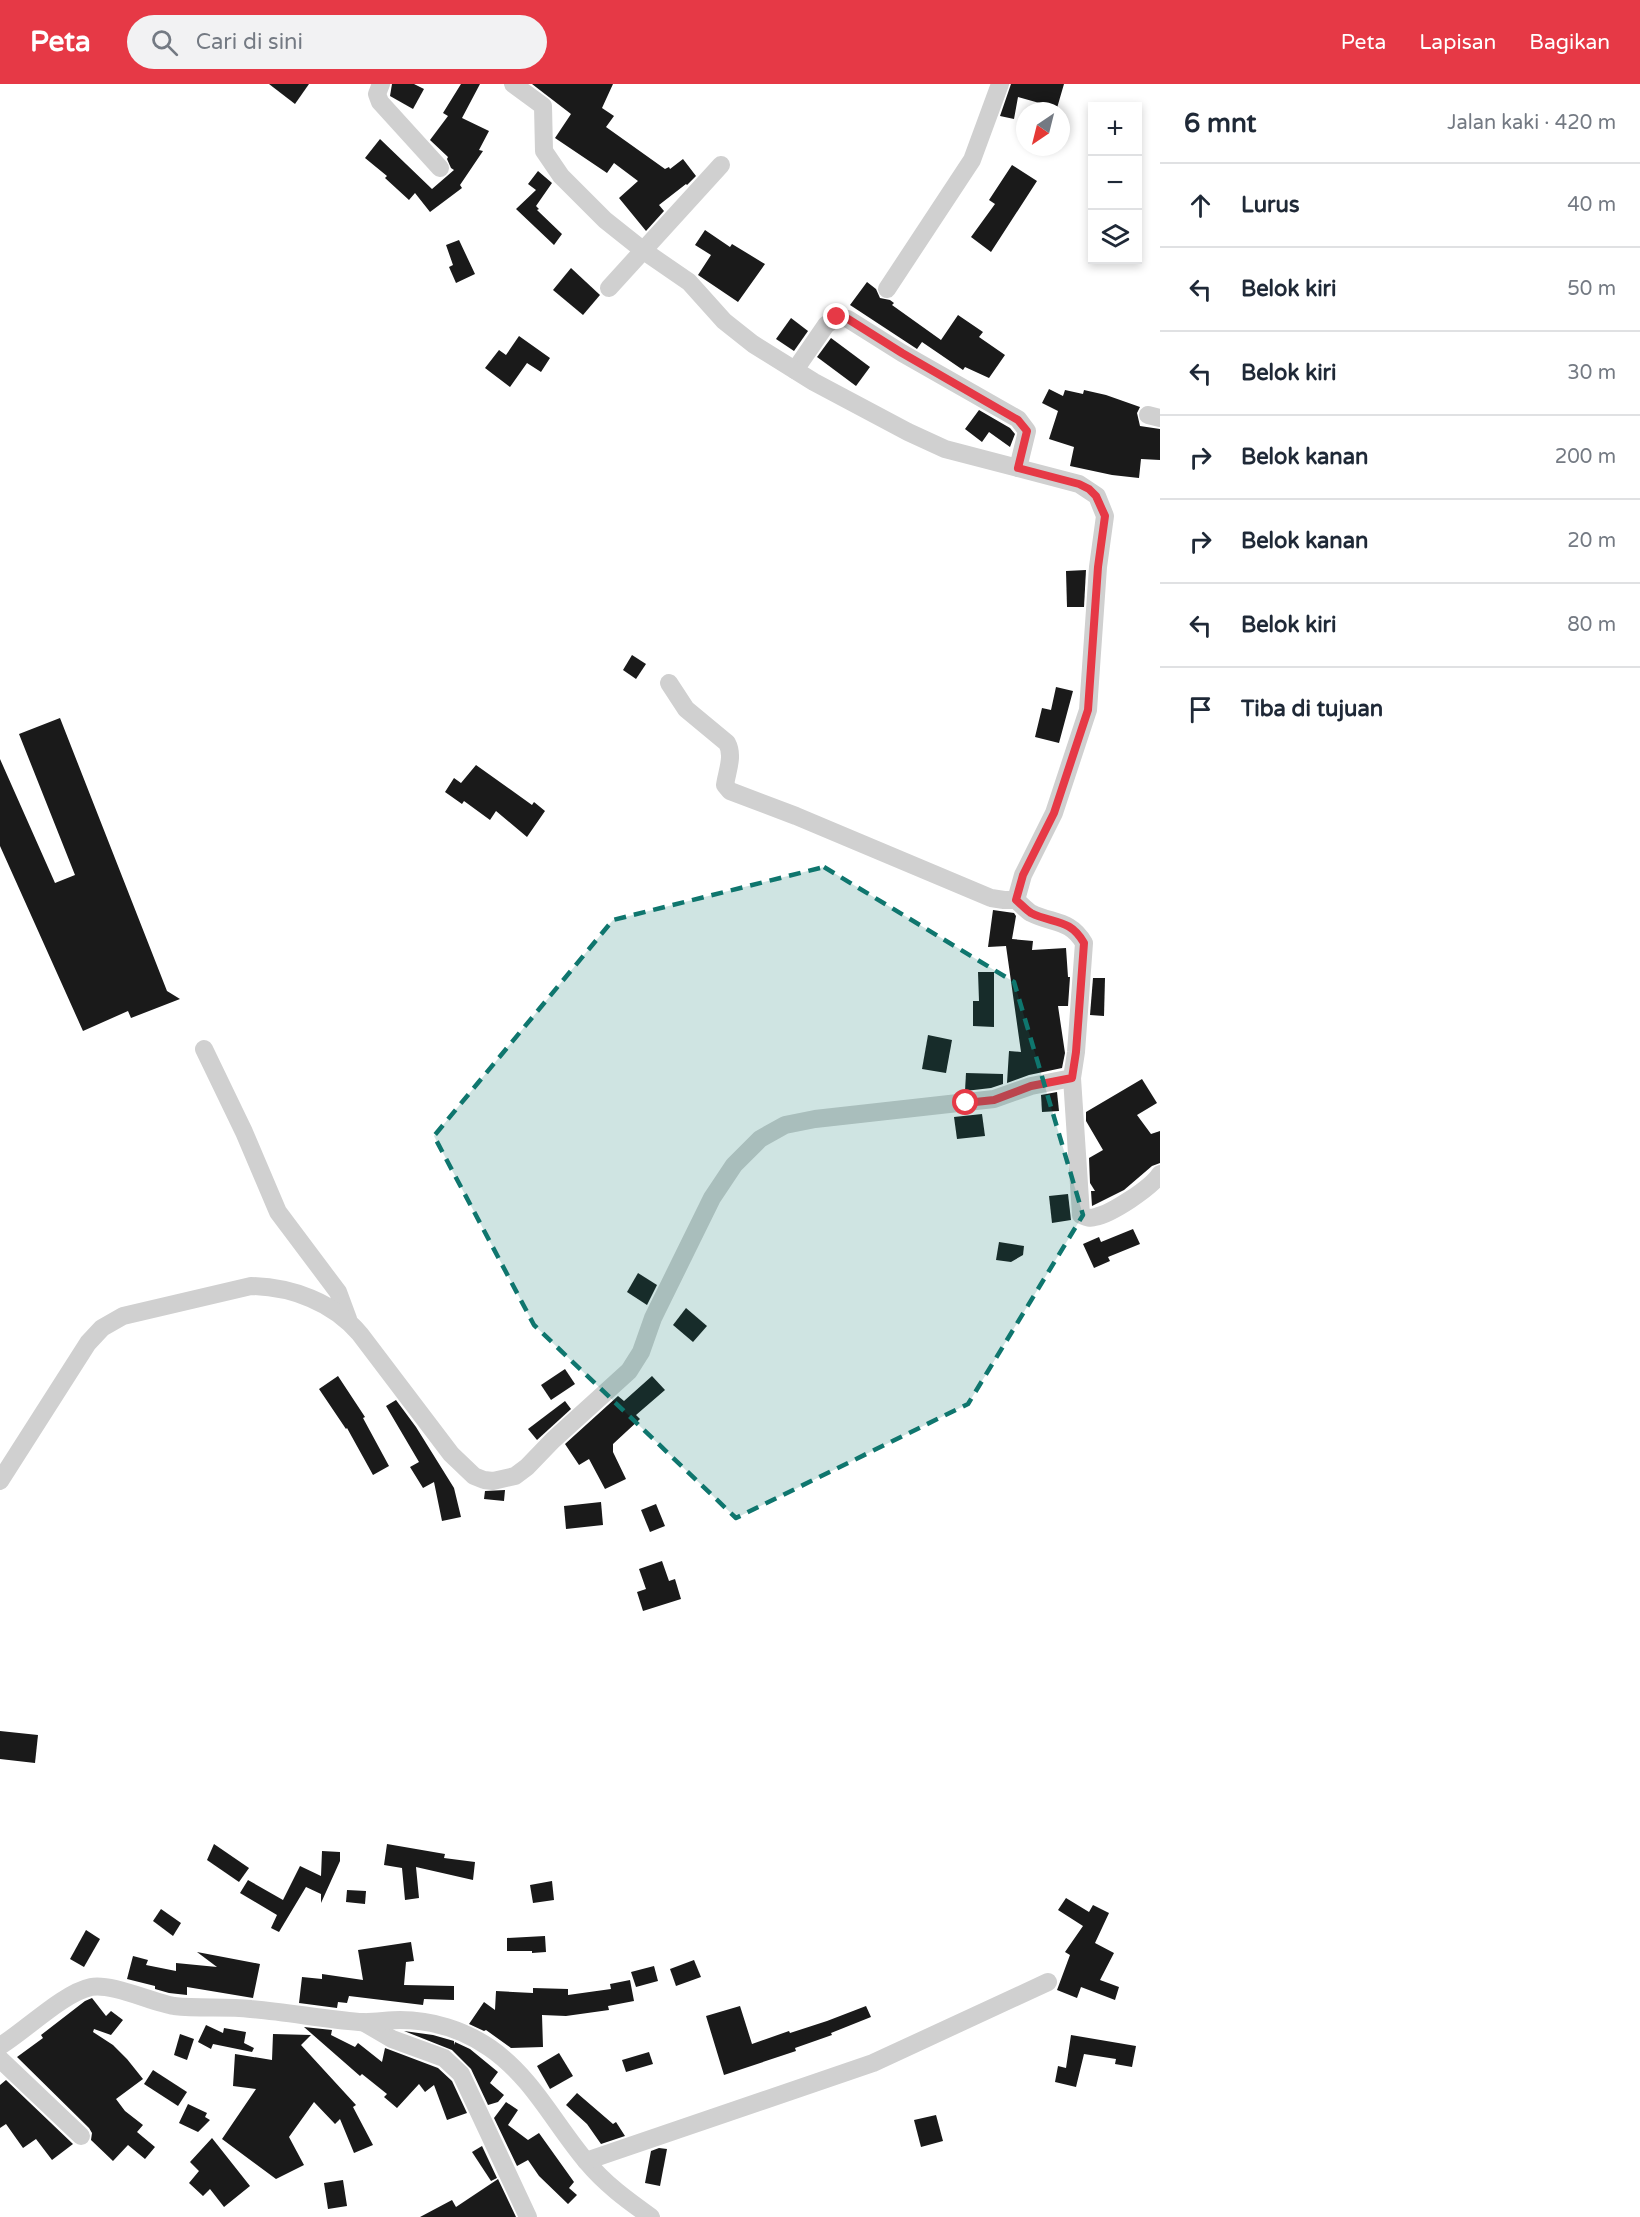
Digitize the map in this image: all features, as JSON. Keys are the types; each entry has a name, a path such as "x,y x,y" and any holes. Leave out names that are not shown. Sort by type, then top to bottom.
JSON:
{"street":[{"path":"381,84 377,94 380,102 440,168"},
{"path":"513,84 543,106 544,151 561,176 605,220 689,282 735,331 795,370 936,445 1079,484 1096,496 1105,516 1098,567 1088,710 1054,813 1023,875 1016,900"},
{"path":"886,289 972,160 1000,84"},
{"path":"609,288 721,165"},
{"path":"795,370 826,325 837,317 848,319 1018,420 1027,431 1018,468"},
{"path":"669,683 686,709 727,743 730,758 726,785 730,791 991,897 1016,900 1030,912 1062,922 1077,932 1084,943 1072,1078 1081,1215 1088,1218 1096,1217 1110,1211 1154,1181 1160,1174"},
{"path":"204,1049 244,1132 278,1212 338,1292 348,1319 451,1454 474,1476 494,1482 515,1476 527,1467 553,1440 629,1371 641,1352 653,1318 712,1198 734,1165 760,1139 785,1125 815,1119 994,1100 1031,1086 1072,1078"},
{"path":"0,1481 88,1343 102,1328 123,1316 250,1286 270,1287 298,1295 327,1305 348,1319"},
{"path":"586,2161 873,2063 1048,1982"},
{"path":"0,2046 49,2010 78,1992 92,1987 108,1988 173,2006 209,2009 250,2008 363,2022 402,2020 440,2025 465,2034 507,2060 530,2085 586,2161 618,2194 651,2217"},
{"path":"363,2022 392,2039 444,2058 460,2074 528,2217"},
{"path":"0,2059 81,2136"}],"highlighted area":[{"path":"824,867 1014,982 1083,1215 968,1404 736,1518 534,1325 434,1136 613,920"}],"building":[{"path":"269,84 309,84 295,104"},
{"path":"392,84 414,84 424,89 413,109 390,96"},
{"path":"461,84 480,84 462,118 489,131 479,150 483,151 460,185 462,188 430,212 415,193 409,200 385,178 387,176 365,158 380,139 432,189 454,170 451,168 448,157 430,140 448,116 443,113"},
{"path":"532,84 613,84 602,108 614,116 606,127 665,169 669,167 670,169 683,159 696,176 659,205 664,211 646,231 619,198 638,181 614,163 607,173 555,138 571,114"},
{"path":"1011,84 1064,84 1059,102 1036,102 1018,97 1014,119 1000,116"},
{"path":"1012,165 1037,181 991,252 971,237 995,204 989,200"},
{"path":"538,171 552,183 536,206 539,209 537,210 562,234 554,245 516,209 536,190 528,184"},
{"path":"705,230 730,247 732,244 765,264 738,302 698,275 711,255 695,245"},
{"path":"459,240 475,274 456,283 449,267 453,265 446,245"},
{"path":"571,268 600,295 583,315 553,290"},
{"path":"867,282 876,289 880,298 890,300 894,303 892,305 941,340 958,315 983,332 979,337 1005,355 989,378 965,367 963,370 922,342 917,349 850,305"},
{"path":"791,318 808,331 794,351 776,339"},
{"path":"519,336 550,358 541,372 527,363 510,387 485,368 499,350 506,355"},
{"path":"831,338 870,367 856,386 817,357"},
{"path":"1049,389 1063,396 1065,390 1083,394 1084,390 1140,407 1137,413 1140,426 1160,429 1160,460 1141,459 1139,478 1070,466 1074,447 1049,439 1058,411 1042,403"},
{"path":"979,410 1010,428 1015,434 1010,447 989,432 982,442 965,429"},
{"path":"1086,570 1084,607 1067,607 1066,571"},
{"path":"632,655 646,664 636,679 623,670"},
{"path":"1056,687 1073,691 1059,743 1035,737 1042,708 1051,710"},
{"path":"60,718 167,991 180,999 131,1018 128,1011 83,1031 0,846 0,759 55,883 75,875 19,734"},
{"path":"476,765 532,805 534,802 545,811 527,837 496,811 490,820 464,801 462,804 445,792 454,778 461,783"},
{"path":"993,910 1014,913 1016,916 1012,939 1033,941 1032,950 1066,948 1068,977 1070,977 1068,1006 1058,1006 1065,1053 1062,1068 1029,1075 1007,1083 1009,1051 1021,1052 1006,946 988,947"},
{"path":"978,972 994,972 994,1027 973,1026 973,1001 979,1001"},
{"path":"1093,978 1105,978 1104,1016 1090,1015"},
{"path":"928,1035 952,1040 946,1073 922,1069"},
{"path":"966,1073 1003,1074 1003,1084 965,1091"},
{"path":"1142,1079 1157,1103 1137,1115 1151,1134 1160,1131 1160,1163 1152,1166 1124,1190 1092,1206 1091,1191 1095,1191 1090,1183 1089,1158 1103,1150 1086,1121 1086,1112"},
{"path":"1057,1092 1059,1111 1042,1112 1041,1095"},
{"path":"982,1114 985,1136 957,1139 954,1117"},
{"path":"1068,1194 1071,1220 1052,1223 1049,1196"},
{"path":"1133,1229 1140,1244 1108,1257 1110,1261 1094,1268 1083,1244 1099,1237 1101,1242"},
{"path":"999,1242 1024,1246 1023,1255 1011,1262 996,1260"},
{"path":"638,1273 657,1285 647,1305 627,1292"},
{"path":"686,1308 707,1326 693,1342 673,1325"},
{"path":"565,1369 575,1384 551,1400 541,1385"},
{"path":"338,1376 365,1417 363,1418 389,1466 373,1475 347,1428 319,1389"},
{"path":"652,1376 665,1390 636,1415 640,1419 613,1444 613,1452 626,1479 605,1489 589,1459 579,1465 565,1444 618,1396 624,1401"},
{"path":"396,1400 416,1427 454,1488 461,1517 442,1521 434,1482 423,1488 410,1467 419,1462 386,1406"},
{"path":"565,1401 571,1409 537,1440 528,1429"},
{"path":"505,1490 504,1501 484,1499 485,1491"},
{"path":"601,1502 603,1525 566,1529 564,1506"},
{"path":"656,1504 665,1526 650,1532 641,1510"},
{"path":"662,1561 669,1581 675,1579 681,1599 643,1611 637,1592 646,1589 639,1569"},
{"path":"0,1731 38,1735 35,1763 0,1759"},
{"path":"214,1844 249,1868 239,1882 207,1860"},
{"path":"387,1844 445,1854 444,1858 475,1862 473,1880 416,1867 419,1898 405,1900 402,1868 384,1865"},
{"path":"322,1851 340,1852 340,1861 321,1903 321,1894 306,1887 279,1932 271,1928 277,1915 240,1893 248,1880 283,1900 300,1866 321,1876"},
{"path":"552,1881 554,1900 533,1903 530,1885"},
{"path":"347,1890 366,1891 365,1904 346,1902"},
{"path":"1066,1898 1089,1912 1093,1905 1109,1913 1095,1943 1114,1953 1100,1980 1119,1987 1115,2000 1081,1987 1077,1998 1057,1990 1070,1955 1065,1952 1083,1926 1058,1910"},
{"path":"161,1909 181,1923 173,1936 153,1921"},
{"path":"86,1930 100,1939 84,1967 70,1959"},
{"path":"545,1936 546,1952 507,1951 507,1938"},
{"path":"411,1942 414,1961 406,1962 404,1985 454,1986 454,2000 424,1999 423,2005 349,1996 347,2003 338,2002 337,2008 299,2003 302,1977 322,1979 322,1974 363,1980 358,1950"},
{"path":"197,1952 260,1964 253,1998 187,1987 187,1995 169,1993 155,1989 155,1986 127,1979 133,1956 148,1960 146,1965 176,1971 176,1963 217,1967"},
{"path":"694,1960 701,1977 676,1986 670,1969"},
{"path":"654,1966 658,1981 636,1987 631,1972"},
{"path":"630,1980 634,2001 608,2006 609,2010 566,2016 542,2015 543,2047 511,2048 486,2030 469,2024 484,2002 495,2010 496,1991 533,1993 533,1988 568,1989 568,1995 611,1989 610,1984"},
{"path":"92,1998 106,2016 111,2011 123,2020 111,2035 94,2029 93,2032 113,2045 143,2079 116,2099 125,2111 143,2125 137,2132 155,2147 145,2159 128,2145 113,2161 91,2140 92,2133 89,2128 17,2057 43,2038 41,2035"},
{"path":"740,2006 752,2044 827,2021 866,2006 871,2017 831,2033 832,2035 795,2048 796,2051 724,2075 706,2016"},
{"path":"206,2025 223,2033 224,2028 246,2032 244,2043 254,2048 252,2052 213,2044 211,2049 198,2042"},
{"path":"304,2027 332,2030 331,2035 355,2047 358,2043 382,2062 385,2048 438,2068 452,2081 467,2113 447,2120 434,2085 425,2092 419,2084 397,2108 384,2097 387,2094 362,2074 360,2076"},
{"path":"404,2031 433,2035 454,2041 454,2045 455,2042 470,2049 498,2072 490,2083 504,2095 498,2102 488,2105 471,2069 452,2050"},
{"path":"180,2034 194,2039 187,2060 174,2055"},
{"path":"273,2034 311,2035 301,2045 356,2105 353,2107 373,2145 354,2153 340,2119 335,2124 314,2102 289,2137 304,2165 276,2179 222,2139 256,2089 233,2086 235,2054 272,2060"},
{"path":"1071,2035 1136,2046 1132,2067 1115,2064 1116,2059 1084,2054 1076,2087 1055,2082 1058,2066 1066,2068"},
{"path":"649,2052 653,2064 626,2072 622,2060"},
{"path":"559,2053 573,2076 550,2089 537,2066"},
{"path":"153,2070 187,2092 178,2106 144,2084"},
{"path":"6,2080 73,2144 52,2160 36,2139 23,2148 6,2124 0,2128 0,2085"},
{"path":"577,2093 613,2124 616,2122 625,2136 601,2144 587,2124 566,2105"},
{"path":"506,2102 518,2110 508,2125 528,2140 539,2133 574,2182 569,2188 577,2195 568,2204 539,2176 528,2160 517,2166 494,2118"},
{"path":"188,2104 207,2113 205,2117 210,2120 198,2132 179,2123"},
{"path":"936,2115 943,2141 921,2147 914,2120"},
{"path":"212,2138 250,2186 224,2207 210,2189 203,2196 189,2183 199,2171 190,2162"},
{"path":"482,2146 497,2178 491,2181 472,2152"},
{"path":"659,2148 667,2149 660,2186 645,2183 651,2151"},
{"path":"498,2179 516,2217 420,2217 452,2200 456,2207"},
{"path":"343,2180 347,2206 328,2209 324,2183"}],"route":[{"path":"837,317 848,319 1018,420 1027,431 1018,468 1079,484 1089,489 1096,496 1105,516 1098,567 1088,710 1054,813 1023,875 1016,900 1030,912 1062,922 1077,932 1084,943 1072,1078 1031,1086 994,1100 966,1103"}]}
